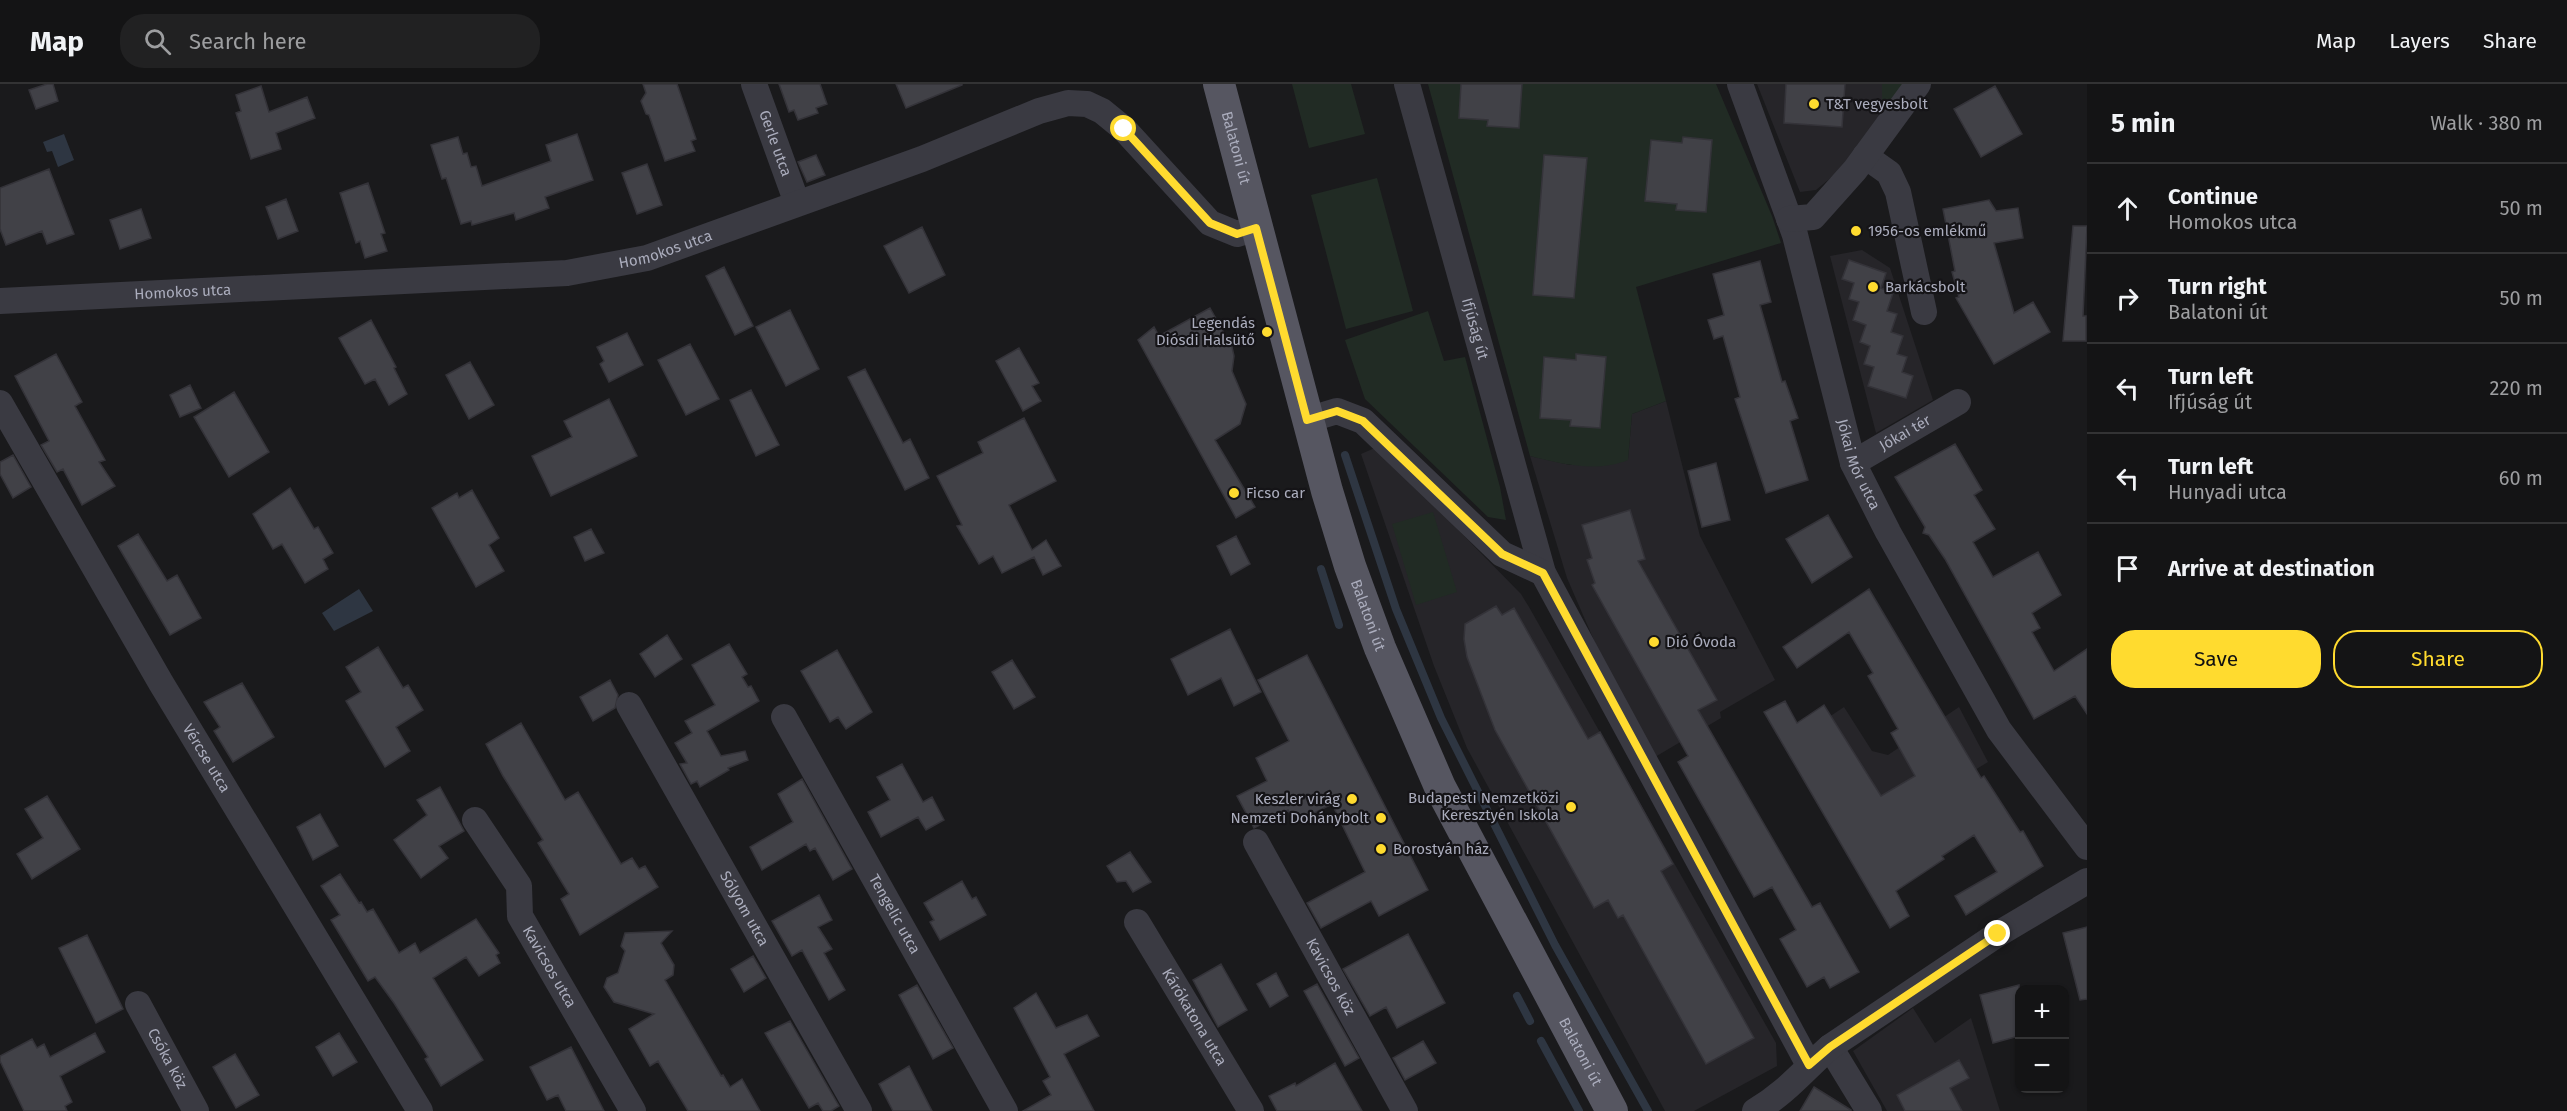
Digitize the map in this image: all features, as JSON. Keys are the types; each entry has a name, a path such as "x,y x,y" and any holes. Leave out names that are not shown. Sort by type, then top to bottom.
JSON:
{"main road":[{"name":"Balatoni út","path":"1219,84 1307,420 1350,566 1413,728 1440,787 1612,1111"}],"street":[{"name":"Gerle utca","path":"754,84 797,203"},
{"name":"Ifjúság út","path":"1407,84 1543,573 1809,1065"},
{"name":"Jókai Mór utca","path":"1740,84 1789,219 1853,464 1888,532 1999,730 2087,847"},
{"path":"1789,219 1813,217 1865,156 1918,84"},
{"name":"Homokos utca","path":"0,301 567,273 647,258 922,159 1039,111 1068,103 1087,104 1102,111 1124,129 1210,223 1237,234 1256,228"},
{"path":"1865,156 1889,173 1898,192 1924,312"},
{"name":"Jókai tér","path":"1853,464 1958,402"},
{"name":"Vércse utca","path":"0,403 161,683 420,1111"},
{"path":"1307,420 1337,411 1363,421 1502,554 1543,573"},
{"name":"Sólyom utca","path":"629,705 859,1111"},
{"name":"Tengelic utca","path":"784,717 1005,1111"},
{"name":"Kavicsos utca","path":"475,820 519,886 519,916 633,1111"},
{"name":"Kavicsos köz","path":"1256,842 1405,1111"},
{"path":"1755,1111 1789,1089 1809,1065 1830,1047 1998,934 2087,881"},
{"name":"Kárókatona utca","path":"1137,922 1251,1111"},
{"name":"Csóka köz","path":"138,1004 196,1111"},
{"path":"1830,1047 1869,1111"}],"shaded area":[{"path":"1292,84 1351,84 1365,134 1309,148"},
{"path":"1428,84 1716,84 1772,216 1781,243 1636,287 1666,401 1632,414 1628,460 1591,467 1530,456"},
{"path":"1757,84 1882,84 1882,114 1844,167 1816,190 1800,192"},
{"path":"1882,84 1904,84 1882,114"},
{"path":"1377,178 1413,311 1346,329 1311,195"},
{"path":"1862,250 1890,268 1933,400 1876,433 1830,256"},
{"path":"1428,311 1444,361 1465,357 1500,487 1506,520 1488,517 1365,399 1345,340"},
{"path":"1666,401 1700,536 1775,680 1720,712 1721,718 1655,757 1609,675 1567,578 1530,456 1570,465 1628,459 1632,414"},
{"name":"Budapesti Nemzetközi Keresztyén Iskola","path":"1377,447 1521,594 1776,1043 1777,1066 1694,1111 1665,1111 1467,748 1434,666 1361,454"},
{"path":"1433,512 1457,592 1416,605 1392,524"},
{"path":"1844,707 1872,751 1888,755 1959,707 1988,762 1914,807 1868,839 1805,733"},
{"path":"1913,1008 1935,1043 1971,1018 2000,1111 1887,1111 1853,1051"}],"water":[{"path":"64,134 74,160 58,167 52,151 47,152 43,142"},
{"path":"359,589 373,611 334,631 322,613"}],"building":[{"path":"53,84 58,101 36,109 29,90"},
{"path":"643,84 677,84 696,139 691,141 695,151 665,161 649,115 646,114 641,101 646,93"},
{"path":"779,84 820,84 827,104 816,108 818,113 798,120 794,110 789,112"},
{"path":"896,84 962,84 962,85 906,108"},
{"path":"1461,84 1522,84 1519,128 1487,126 1488,120 1459,118"},
{"name":"T&T vegyesbolt","path":"1786,84 1845,84 1842,127 1784,123"},
{"path":"261,86 269,112 307,97 315,118 276,133 281,149 251,159 236,113 241,111 236,95"},
{"path":"1995,86 2022,134 1981,157 1954,109"},
{"path":"577,134 593,180 545,197 549,208 516,220 514,213 472,225 471,221 461,224 446,178 442,179 431,145 458,137 463,154 467,153 471,167 476,166 482,186 551,161 546,145"},
{"path":"1683,137 1712,140 1706,212 1676,210 1677,204 1645,201 1651,140 1682,143"},
{"path":"816,155 825,175 807,182 798,162"},
{"path":"1544,155 1587,158 1574,298 1533,295"},
{"path":"647,164 662,205 637,214 622,173"},
{"path":"49,169 74,234 47,244 42,231 6,245 0,229 0,188"},
{"path":"368,183 385,233 381,234 387,251 365,258 360,241 356,243 340,193"},
{"path":"286,199 298,231 278,239 266,207"},
{"path":"1989,200 1996,211 2018,208 2023,238 1994,243 2014,313 2033,302 2050,332 1994,364 1956,298 1959,297 1952,272 1955,271 1943,209"},
{"path":"141,209 151,238 120,249 110,220"},
{"path":"2073,226 2087,226 2083,316 2086,316 2086,341 2063,341"},
{"path":"922,227 945,275 909,293 884,246"},
{"path":"1849,260 1886,273 1881,288 1893,293 1887,311 1897,314 1891,332 1903,336 1897,354 1907,357 1902,372 1913,376 1906,398 1868,386 1874,367 1864,364 1870,346 1860,342 1866,325 1853,320 1859,302 1849,299 1854,283 1842,279"},
{"path":"1760,261 1771,302 1760,305 1782,382 1785,381 1798,418 1790,421 1808,480 1766,493 1735,399 1740,397 1723,336 1714,339 1708,320 1724,315 1713,274"},
{"path":"724,267 753,326 735,335 706,276"},
{"path":"1210,308 1232,347 1234,356 1232,371 1246,404 1240,424 1215,440 1255,507 1236,518 1138,340 1154,327 1159,336"},
{"path":"790,310 819,369 786,386 756,327"},
{"path":"371,320 396,367 394,368 407,394 389,405 375,379 365,384 339,338"},
{"path":"627,333 643,365 609,382 600,364 604,361 597,347"},
{"path":"690,344 719,399 686,415 658,360"},
{"path":"1019,348 1039,383 1032,386 1041,401 1023,411 996,361"},
{"path":"56,354 82,402 75,406 105,460 99,462 115,486 82,505 63,469 57,472 41,445 49,441 15,376"},
{"path":"1576,354 1606,357 1600,428 1570,426 1571,420 1540,418 1544,357 1576,360"},
{"path":"470,362 494,405 469,419 446,375"},
{"path":"865,369 903,443 910,439 929,478 905,490 848,377"},
{"path":"190,385 201,408 180,417 170,395"},
{"path":"751,390 779,445 756,456 730,400"},
{"path":"234,392 269,452 229,477 194,417"},
{"path":"609,399 637,456 551,496 532,456 572,437 564,421"},
{"path":"1024,418 1056,481 1009,505 1032,550 1046,540 1061,566 1043,575 1034,557 1002,573 993,556 979,564 957,526 962,525 937,476 983,453 978,442"},
{"path":"1955,444 1982,490 1974,495 1995,529 1973,542 1993,577 2038,552 2061,595 2032,613 2040,628 2032,632 2054,671 2087,649 2087,714 2075,696 2034,719 1945,559 1929,535 1923,533 1925,527 1895,477"},
{"path":"13,455 31,487 13,498 0,474 0,462"},
{"path":"1716,463 1730,520 1702,527 1688,471"},
{"path":"290,488 314,529 318,527 333,553 323,559 328,569 305,583 282,544 273,549 253,514"},
{"path":"472,490 499,538 489,545 504,571 476,587 432,508 457,493 459,498"},
{"path":"1630,510 1645,559 1638,561 1717,700 1698,710 1812,907 1820,903 1859,972 1830,988 1824,977 1807,987 1780,939 1796,930 1772,887 1754,897 1678,762 1688,756 1592,585 1595,583 1587,560 1592,558 1582,525"},
{"path":"1828,515 1852,557 1812,583 1786,539"},
{"path":"591,529 604,553 585,561 574,537"},
{"path":"138,534 167,581 177,575 201,618 170,635 118,546"},
{"path":"1236,536 1250,564 1231,575 1217,546"},
{"path":"1869,589 1981,778 1984,776 2020,832 2023,831 2043,866 1966,915 1955,896 1997,872 1974,835 1942,856 1944,859 1896,891 1909,916 1890,928 1764,712 1785,701 1797,723 1824,705 1881,796 1915,776 1891,733 1898,729 1868,676 1873,673 1849,632 1797,668 1783,647"},
{"path":"1496,606 1502,615 1514,608 1588,739 1600,732 1673,864 1661,871 1754,1038 1706,1064 1623,915 1618,918 1608,900 1594,908 1495,730 1467,657 1464,639 1465,624"},
{"path":"1230,629 1261,692 1234,706 1221,678 1188,695 1171,659"},
{"path":"667,635 682,659 655,677 640,654"},
{"path":"729,644 747,674 742,677 748,687 751,686 759,701 707,731 721,756 745,751 748,760 728,768 729,770 700,787 697,781 691,784 680,764 687,763 675,743 692,733 685,721 715,705 692,665"},
{"path":"378,647 403,688 408,685 423,710 396,727 410,751 385,767 346,701 361,692 346,667"},
{"path":"837,650 872,712 846,729 838,717 830,722 801,671"},
{"path":"1307,655 1428,890 1379,916 1371,901 1321,928 1307,903 1365,872 1332,804 1294,823 1288,810 1254,828 1237,796 1267,781 1256,758 1289,741 1258,680"},
{"path":"1012,660 1035,697 1014,709 992,672"},
{"path":"610,680 618,695 615,708 593,721 580,697"},
{"path":"242,683 274,737 233,762 214,731 220,727 204,702"},
{"path":"521,723 565,800 578,792 621,864 632,858 639,869 645,866 658,887 580,935 561,899 569,894 538,843 543,840 486,744"},
{"path":"902,764 923,802 932,797 944,820 926,830 918,817 881,837 868,812 890,800 877,777"},
{"path":"802,779 852,869 833,880 815,848 810,851 806,844 762,870 750,847 793,822 778,794"},
{"path":"440,787 464,831 439,846 448,858 421,878 394,840 427,815 417,800"},
{"path":"47,796 80,849 32,879 17,854 43,838 25,809"},
{"path":"320,814 338,846 313,860 297,827"},
{"path":"1130,852 1151,882 1133,892 1126,881 1117,882 1107,866"},
{"path":"340,874 367,912 373,909 399,953 415,943 420,953 476,919 499,953 496,955 500,963 479,976 466,957 433,978 483,1060 441,1086 425,1059 428,1057 394,1003 375,977 368,981 331,920 340,915 321,886"},
{"path":"962,881 972,899 976,897 986,915 940,940 930,922 934,920 924,903"},
{"path":"819,895 832,920 818,927 832,949 824,953 845,990 829,1000 802,950 792,956 772,921"},
{"path":"2087,927 2087,999 2080,1000 2063,933"},
{"path":"672,931 661,943 674,965 673,975 665,980 721,1076 723,1075 730,1087 742,1079 760,1111 688,1111 658,1061 650,1066 629,1029 654,1014 614,1002 604,987 607,978 618,973 625,951 621,946 625,933"},
{"path":"1408,934 1445,1003 1397,1028 1386,1007 1370,1016 1343,969"},
{"path":"87,935 123,1009 96,1023 59,948"},
{"path":"753,956 766,978 744,992 731,969"},
{"path":"1221,964 1247,1010 1218,1027 1193,980"},
{"path":"1276,973 1288,996 1270,1007 1257,984"},
{"path":"1317,984 1359,1058 1345,1066 1304,991"},
{"path":"917,985 953,1048 933,1059 899,995"},
{"path":"2015,986 2015,1037 1993,1043 1980,995"},
{"path":"1036,993 1056,1028 1087,1015 1099,1036 1064,1054 1094,1111 1023,1111 1051,1095 1043,1081 1050,1077 1014,1008"},
{"path":"790,1021 839,1106 831,1111 823,1111 818,1103 809,1108 765,1033"},
{"path":"95,1033 105,1052 60,1076 72,1102 65,1106 67,1111 24,1111 0,1061 0,1056 32,1039 37,1048 44,1044 50,1057"},
{"path":"339,1033 357,1062 333,1076 316,1047"},
{"path":"1423,1041 1436,1063 1405,1080 1393,1058"},
{"path":"571,1047 604,1111 566,1111 558,1095 547,1100 530,1067"},
{"path":"235,1054 259,1095 236,1108 213,1067"},
{"path":"1959,1060 1969,1078 1950,1088 1962,1111 1905,1111 1897,1095"},
{"path":"1335,1063 1362,1111 1277,1111 1269,1096 1295,1083 1296,1086"},
{"path":"909,1066 932,1111 893,1111 879,1084"},
{"path":"1814,1087 1851,1110 1851,1111 1800,1111"}],"waterway":[{"path":"1345,455 1396,609 1441,718 1555,945 1648,1111"},
{"path":"1321,569 1339,625"},
{"path":"1517,996 1530,1021"},
{"path":"1541,1041 1579,1111"}],"place":[{"name":"T&T vegyesbolt","path":"1814,104"},
{"name":"1956-os emlékmű","path":"1856,231"},
{"name":"Barkácsbolt","path":"1873,287"},
{"name":"Legendás Diósdi Halsütő","path":"1267,332"},
{"name":"Ficso car","path":"1234,493"},
{"name":"Dió Óvoda","path":"1654,642"},
{"name":"Keszler virág","path":"1352,799"},
{"name":"Budapesti Nemzetközi Keresztyén Iskola","path":"1571,807"},
{"name":"Nemzeti Dohánybolt","path":"1381,818"},
{"name":"Borostyán ház","path":"1381,849"}],"route":[{"path":"1124,129 1210,223 1237,234 1256,228 1307,420 1337,411 1363,421 1502,554 1543,573 1809,1065 1830,1047 1998,934"}]}
